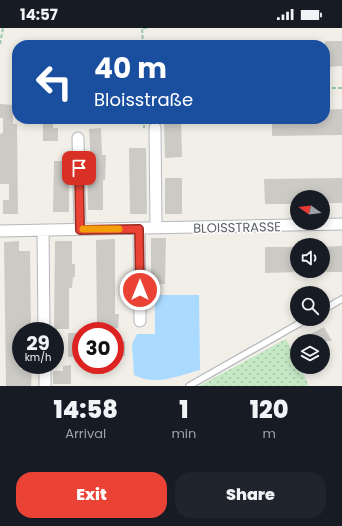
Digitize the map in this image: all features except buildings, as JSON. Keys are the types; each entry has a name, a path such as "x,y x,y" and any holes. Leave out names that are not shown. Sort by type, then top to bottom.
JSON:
{"street":[{"path":"155,128 156,228"},
{"path":"78,138 80,230"},
{"name":"BLOISSTRASSE","path":"0,231 342,224"},
{"path":"139,229 140,321"},
{"path":"43,230 44,322"},
{"path":"45,374 45,386"}],"lane":[{"path":"330,306 342,299"},
{"path":"189,386 295,326"}],"path":[{"path":"0,44 3,28"},
{"path":"142,40 142,28 149,28"},
{"path":"332,88 342,88"}],"green space":[{"path":"286,339 290,347 290,374 303,374 309,386 199,386"}],"water":[{"path":"155,295 199,295 200,370 158,380 150,380 134,375 132,344 137,334 155,334"}],"slow traffic":[{"path":"83,229 119,229"}],"route":[{"path":"79,168 80,230 139,229 140,290"}]}
